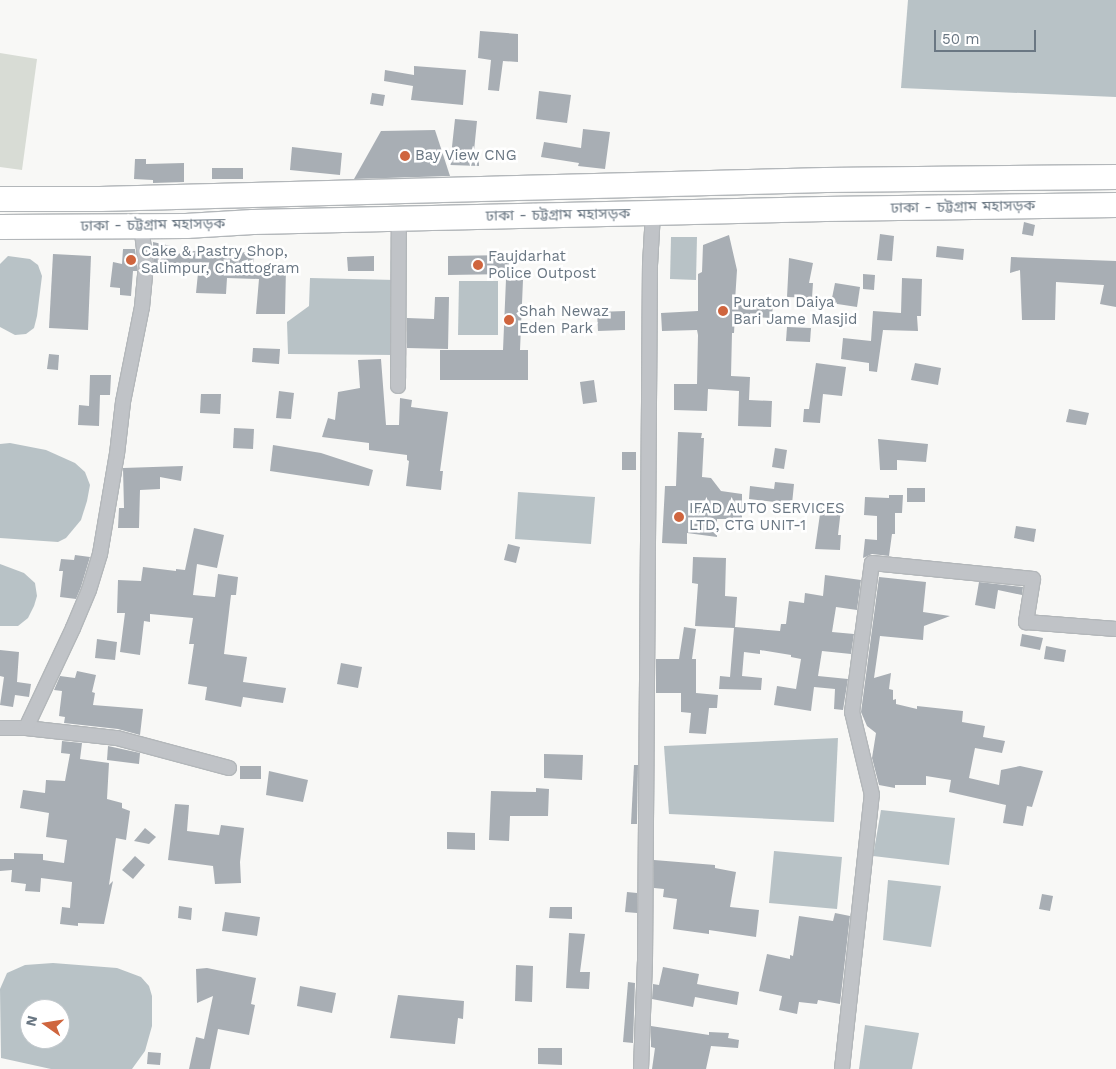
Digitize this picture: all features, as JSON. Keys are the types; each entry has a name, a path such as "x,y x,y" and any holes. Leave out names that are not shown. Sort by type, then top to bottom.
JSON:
{"highway":[{"name":"ঢাকা - চট্টগ্রাম মহাসড়ক","path":"0,199 100,199 769,182 1116,177"},
{"name":"ঢাকা - চট্টগ্রাম মহাসড়ক","path":"0,227 1116,205"}],"street":[{"path":"641,1069 645,961 650,275 653,213"},
{"path":"398,386 399,219"},
{"path":"26,728 73,628 89,590 100,554 117,454 123,402 142,307 146,266 140,225"},
{"path":"842,1069 872,795 852,712 872,563 1033,579 1026,622 1116,629"},
{"path":"0,728 26,728 117,738 229,768"}],"shaded area":[{"path":"908,0 1116,0 1116,97 901,88"},
{"path":"0,53 37,59 22,170 0,167"},
{"path":"671,237 697,237 696,280 670,279"},
{"path":"8,256 30,259 38,265 42,276 34,328 26,334 15,335 0,327 0,264"},
{"path":"310,278 396,280 394,355 288,354 287,322 309,306"},
{"path":"459,281 498,281 498,335 458,335"},
{"path":"10,443 46,450 75,463 85,472 90,485 87,501 81,520 66,538 58,542 0,538 0,444"},
{"path":"518,492 595,497 591,544 515,539"},
{"path":"0,564 24,573 35,583 37,596 34,606 28,618 18,626 0,626"},
{"path":"838,738 834,822 669,814 664,746"},
{"path":"881,810 955,818 949,865 873,856"},
{"path":"774,851 842,857 837,909 769,903"},
{"path":"888,880 941,886 931,947 883,940"},
{"path":"53,963 117,968 141,977 149,986 152,996 152,1026 145,1051 132,1069 51,1069 1,1058 0,989 7,973 25,965"},
{"path":"865,1025 919,1033 912,1069 859,1069"}],"building":[{"path":"480,31 518,34 518,62 503,61 499,91 488,90 491,60 478,58"},
{"path":"414,66 466,70 463,105 411,100 413,86 384,81 385,70 414,75"},
{"path":"539,91 571,95 567,123 536,119"},
{"path":"372,93 385,95 383,106 370,104"},
{"path":"455,119 477,121 474,151 479,151 479,166 450,165"},
{"path":"583,129 610,132 605,169 578,166 579,163 541,157 544,142 581,148"},
{"name":"Bay View CNG","path":"435,130 450,176 354,179 381,131"},
{"path":"292,147 342,153 340,175 290,170"},
{"path":"135,159 146,159 146,164 184,163 184,182 153,183 153,180 134,179"},
{"path":"212,168 243,168 243,179 212,179"},
{"path":"1024,222 1035,225 1033,236 1022,234"},
{"path":"880,234 894,236 892,261 877,260"},
{"path":"729,235 737,270 735,301 773,303 772,318 735,316 734,333 732,333 731,376 750,377 749,400 772,401 771,427 738,426 739,391 708,389 707,411 674,410 674,384 697,384 698,335 697,330 662,331 661,313 698,311 698,274 702,272 703,245"},
{"path":"153,242 171,246 171,255 200,250 254,253 253,266 286,268 285,314 256,314 259,279 227,278 226,294 196,293 198,273 154,269"},
{"path":"937,246 964,249 963,260 936,257"},
{"path":"123,249 135,249 137,271 133,271 131,296 120,295 120,288 110,287 113,262 122,264"},
{"path":"53,254 91,256 88,330 49,328"},
{"name":"Faujdarhat Police Outpost","path":"509,255 509,274 448,275 448,256"},
{"path":"374,256 374,271 348,271 347,257"},
{"path":"1011,257 1116,261 1116,307 1100,304 1104,285 1056,282 1055,320 1022,320 1020,270 1010,273"},
{"path":"789,258 813,263 809,283 813,283 812,298 787,297"},
{"path":"863,274 875,275 874,290 863,289"},
{"path":"902,278 922,279 921,316 917,316 918,331 883,330 877,372 869,371 869,363 841,359 843,338 871,341 873,311 901,313"},
{"path":"506,279 523,280 520,350 528,350 528,380 440,380 440,350 503,350"},
{"path":"835,283 860,287 857,307 831,303"},
{"path":"435,297 449,297 448,349 407,348 407,318 434,319"},
{"path":"625,311 625,330 598,331 597,312"},
{"path":"787,327 811,328 810,342 786,341"},
{"path":"253,348 280,349 279,364 252,362"},
{"path":"49,354 59,355 58,370 47,369"},
{"path":"381,359 386,425 399,425 400,398 412,400 411,407 448,412 440,471 443,471 441,490 406,486 409,461 407,460 407,455 369,450 369,443 322,437 328,418 335,420 338,392 360,388 358,360"},
{"path":"816,363 846,367 842,396 823,394 820,423 803,422 804,409 809,409"},
{"path":"915,363 941,368 938,385 911,380"},
{"path":"90,375 111,375 110,395 100,395 99,426 78,425 79,405 89,406"},
{"path":"594,380 597,402 583,404 580,382"},
{"path":"279,391 294,393 291,419 276,418"},
{"path":"201,394 221,394 220,414 200,413"},
{"path":"1069,409 1089,413 1086,425 1066,422"},
{"path":"234,428 254,429 253,449 233,448"},
{"path":"678,432 702,433 701,438 704,438 702,477 711,478 721,491 742,494 742,519 717,519 717,537 687,533 687,544 662,543 665,486 676,486"},
{"path":"878,439 928,444 926,462 897,460 897,470 880,470"},
{"path":"273,445 321,453 373,470 369,486 270,471"},
{"path":"775,448 787,450 784,469 772,467"},
{"path":"622,452 636,452 636,470 622,470"},
{"path":"183,466 181,481 160,477 160,489 140,490 139,528 118,528 119,508 124,508 123,468"},
{"path":"775,482 794,484 792,504 749,499 750,486 774,489"},
{"path":"907,488 925,488 925,502 907,502"},
{"path":"889,495 903,495 902,513 895,513 895,534 892,534 889,556 872,554 863,558 865,539 877,540 877,516 864,515 865,497 889,498"},
{"path":"821,507 841,509 838,535 841,535 840,550 815,549"},
{"path":"1016,526 1036,529 1034,542 1014,538"},
{"path":"194,528 224,535 217,568 197,564 193,595 215,597 218,574 238,577 236,595 231,595 224,654 247,657 243,682 286,688 283,703 243,697 241,707 205,700 207,687 188,684 194,644 189,644 193,618 150,614 150,622 144,621 140,655 120,652 125,613 117,613 118,580 141,581 143,567 176,571 176,569 185,570"},
{"path":"508,544 520,547 516,563 504,560"},
{"path":"75,555 90,557 81,587 76,599 60,597 63,571 59,571 61,559 74,560"},
{"path":"693,557 726,558 725,596 737,597 735,627 780,631 781,624 786,624 789,601 804,603 805,593 823,596 825,575 861,580 857,610 836,607 832,632 854,634 851,654 822,651 818,676 848,679 843,710 834,709 835,689 814,687 811,711 774,705 777,686 796,689 801,659 791,657 791,655 760,650 760,654 744,652 742,676 762,678 761,690 719,689 720,676 730,677 734,628 695,626 698,584 692,583"},
{"path":"879,577 926,582 923,612 950,616 924,626 923,640 880,636 874,678 891,673 889,689 893,690 893,700 896,699 896,704 917,709 917,706 963,711 962,722 985,726 983,737 1005,741 1002,753 975,748 969,778 999,785 1001,770 1020,766 1043,771 1032,807 1027,806 1023,826 1003,823 1006,805 949,792 951,780 926,776 926,785 895,785 895,788 879,785 872,758 876,733 867,726 861,712"},
{"path":"979,582 1023,587 1022,595 998,590 995,609 975,605"},
{"path":"684,627 696,629 692,659 696,659 696,693 718,695 717,708 709,708 706,734 689,733 691,713 681,712 681,693 656,693 656,659 679,659"},
{"path":"1022,634 1043,638 1040,650 1020,646"},
{"path":"97,639 117,642 115,660 95,658"},
{"path":"1046,646 1066,650 1064,662 1044,659"},
{"path":"0,650 19,652 17,682 31,684 29,697 15,695 13,707 0,705 4,677 0,676"},
{"path":"341,663 362,667 358,688 337,684"},
{"path":"77,671 96,675 92,692 95,693 93,705 143,709 140,735 118,729 64,723 65,717 59,716 62,691 54,690 60,676 75,678"},
{"path":"62,741 82,743 80,759 109,763 107,799 122,803 122,808 130,811 126,840 116,838 109,885 113,881 104,924 78,923 78,926 60,924 62,907 70,908 72,882 41,878 40,892 25,891 26,884 11,882 12,870 0,871 0,859 14,859 14,853 43,854 43,860 64,863 67,840 46,837 49,813 20,808 23,790 45,793 46,780 65,781 70,754 61,753"},
{"path":"108,746 140,753 139,764 107,760"},
{"path":"544,754 583,755 582,780 544,778"},
{"path":"634,765 638,765 637,824 631,824"},
{"path":"240,766 261,766 261,779 240,779"},
{"path":"269,771 308,780 303,802 266,795"},
{"path":"536,788 549,789 548,816 510,816 509,841 489,840 491,791 536,792"},
{"path":"175,804 189,805 187,831 219,835 221,825 244,828 240,862 241,883 215,884 213,866 168,860"},
{"path":"145,828 156,837 149,844 134,841"},
{"path":"447,832 475,833 475,850 447,849"},
{"path":"135,856 145,865 133,879 122,870"},
{"path":"654,860 715,865 715,868 736,872 730,907 759,910 756,937 709,930 709,934 673,929 677,899 663,897 664,889 654,888"},
{"path":"627,892 637,893 637,913 625,912"},
{"path":"1042,894 1053,896 1050,911 1039,909"},
{"path":"179,906 192,908 191,920 178,918"},
{"path":"550,907 572,907 572,919 549,918"},
{"path":"225,912 260,917 257,936 222,931"},
{"path":"835,913 850,916 840,1004 818,1000 817,1004 799,1002 797,1014 779,1010 782,996 759,991 767,954 790,959 790,955 793,956 799,916 833,921"},
{"path":"569,933 585,934 580,972 590,972 589,989 566,988"},
{"path":"516,965 533,966 532,1002 515,1001"},
{"path":"663,967 699,974 697,984 739,992 737,1005 695,997 693,1007 652,999 653,984 659,985"},
{"path":"207,968 256,978 251,1004 255,1005 249,1035 218,1029 210,1069 189,1069 196,1037 204,1039 213,996 197,1003 196,969"},
{"path":"628,982 635,983 633,1043 623,1042"},
{"path":"300,986 336,993 332,1013 297,1006"},
{"path":"398,995 464,1001 463,1019 458,1018 455,1044 390,1038"},
{"path":"651,1026 709,1035 709,1032 729,1033 728,1038 739,1040 738,1048 711,1046 706,1069 652,1069 655,1048 651,1047"},
{"path":"538,1048 562,1048 562,1065 538,1064"},
{"path":"148,1052 161,1053 160,1065 147,1064"}],"place":[{"name":"Bay View CNG","path":"405,156"},
{"name":"Cake & Pastry Shop, Salimpur, Chattogram","path":"131,260"},
{"name":"Faujdarhat Police Outpost","path":"478,265"},
{"name":"Puraton Daiya Bari Jame Masjid","path":"723,311"},
{"name":"Shah Newaz Eden Park","path":"509,320"},
{"name":"IFAD AUTO SERVICES LTD, CTG UNIT-1","path":"679,517"}]}
